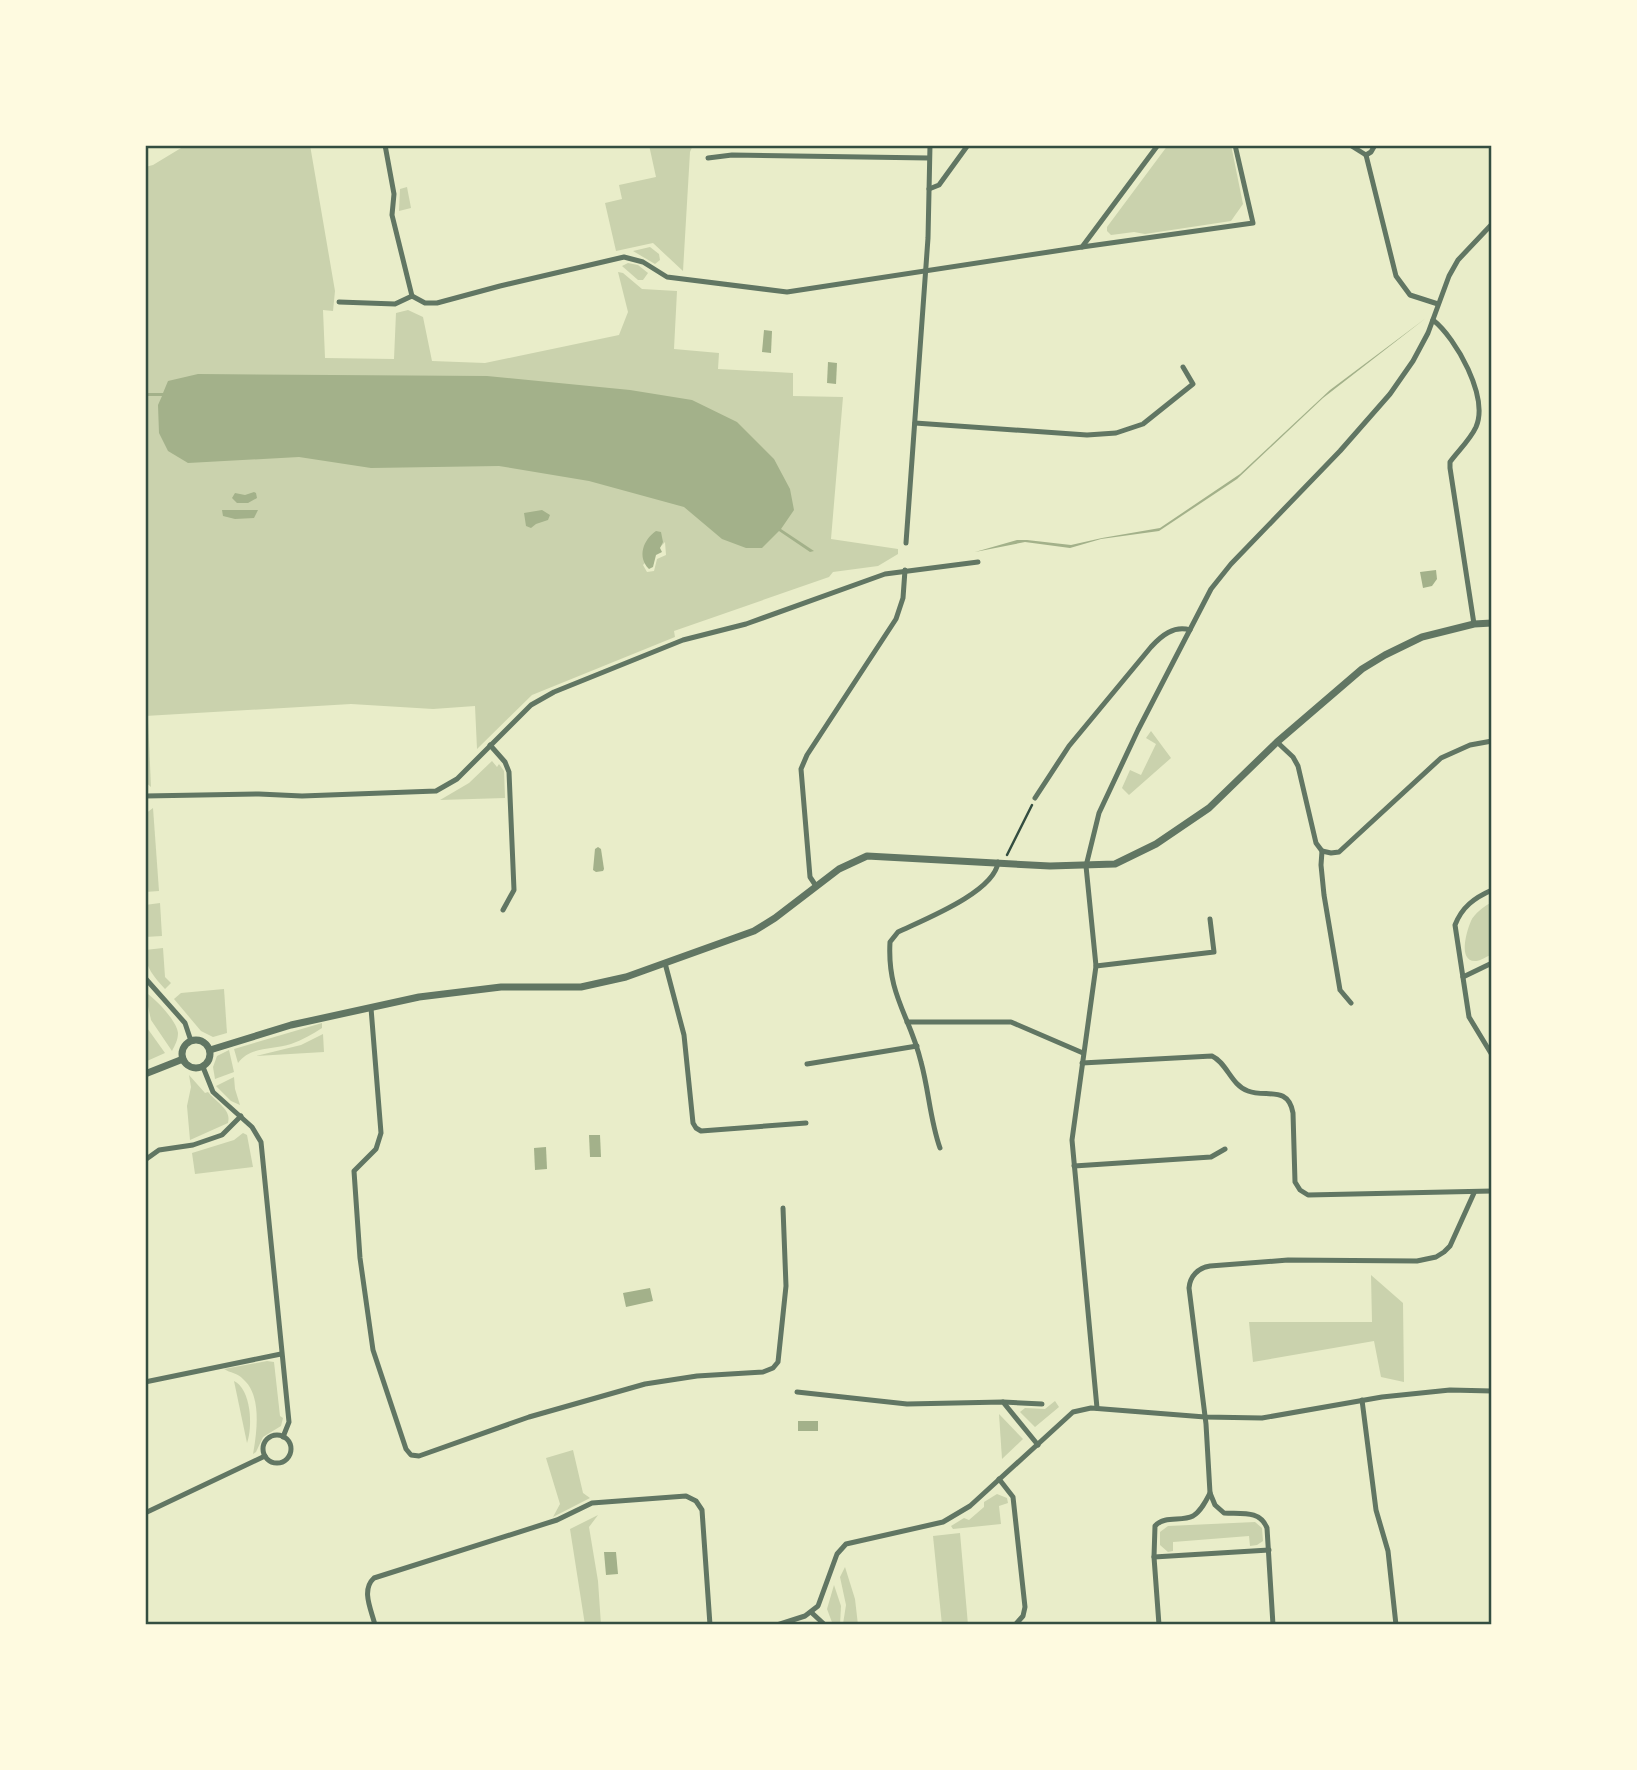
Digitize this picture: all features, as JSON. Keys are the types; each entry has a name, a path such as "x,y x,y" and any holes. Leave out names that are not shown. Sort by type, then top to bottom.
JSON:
{"street":[{"path":"385,145 394,194 392,215 412,296 425,303 437,303 624,257 643,262 667,277 780,292 1253,223 1234,145"},
{"path":"906,543 926,271 930,145"},
{"path":"929,189 939,185 968,145"},
{"path":"1082,247 1158,145"},
{"path":"1350,145 1366,155 1396,276 1410,295 1438,304"},
{"path":"1366,155 1375,145"},
{"path":"708,158 732,155 929,158"},
{"path":"1097,1408 1074,1166 1073,1122 1096,966 1086,866 1093,828 1107,793 1212,589 1231,564 1340,451 1390,394 1429,334 1438,304 1458,260 1492,225"},
{"path":"339,302 394,304 412,296"},
{"path":"1433,320 1447,334 1468,368 1479,415 1475,429 1450,463 1474,624"},
{"path":"915,423 1087,436 1116,433 1143,424 1193,384 1183,367"},
{"path":"145,796 425,793 447,786 531,705 554,692 683,640 746,624 885,574 978,562"},
{"path":"816,886 810,877 801,769 807,755 896,619 903,598 905,570"},
{"path":"210,1050 291,1025 419,997 477,988 581,986 625,977 754,931 850,863 867,856 1086,866 1115,863 1156,844 1226,794 1278,742 1344,683 1385,654 1422,637 1474,624 1492,623"},
{"path":"1035,799 1069,746 1151,647 1162,636 1175,630 1190,630"},
{"path":"1278,742 1298,766 1315,843 1322,851 1331,853 1339,852 1441,758 1469,745 1492,741"},
{"path":"490,745 505,762 509,772 513,890 503,911"},
{"path":"1322,851 1324,895 1340,990 1350,1003"},
{"path":"940,1148 917,1046 892,987 892,937 975,892 997,869 998,862"},
{"path":"1492,890 1468,904 1455,925 1469,1017 1492,1055"},
{"path":"1096,966 1214,951 1210,919"},
{"path":"665,963 684,1035 696,1128 701,1130 806,1123"},
{"path":"1463,976 1492,964"},
{"path":"146,980 185,1023 191,1041"},
{"path":"371,1008 381,1133 376,1149 354,1171 360,1258 375,1358 406,1450 411,1455 419,1456 529,1417 645,1384 697,1376 763,1372 773,1368 778,1362 786,1286 783,1208"},
{"path":"907,1022 1011,1022 1083,1053"},
{"path":"183,1059 192,1068 202,1067 209,1060 210,1050 203,1042 191,1041"},
{"path":"183,1059 184,1049 191,1041"},
{"path":"807,1064 917,1046"},
{"path":"1082,1063 1212,1056 1217,1058 1230,1076 1246,1090 1280,1094 1292,1105 1295,1182 1300,1190 1308,1195 1492,1191"},
{"path":"145,1073 183,1059"},
{"path":"202,1067 213,1091 241,1116 261,1142 289,1422 283,1437"},
{"path":"145,1160 159,1150 188,1146 222,1135 241,1116"},
{"path":"1074,1166 1211,1157 1224,1149"},
{"path":"1273,1625 1268,1528 1260,1516 1224,1513 1210,1493 1190,1279 1203,1267 1210,1266 1288,1260 1417,1261 1436,1257 1450,1246 1474,1193"},
{"path":"145,1382 281,1354"},
{"path":"777,1625 812,1613 818,1606 837,1554 846,1544 943,1522 970,1506 1079,1409 1262,1418 1362,1400 1450,1390 1492,1391"},
{"path":"797,1392 906,1404 1041,1404"},
{"path":"1362,1400 1376,1510 1388,1551 1396,1625"},
{"path":"1003,1402 1038,1445"},
{"path":"275,1436 283,1437 290,1443 289,1457 277,1463 265,1456 267,1440 275,1436"},
{"path":"145,1513 265,1456"},
{"path":"999,1479 1013,1497 1025,1607 1023,1616 1015,1625"},
{"path":"1159,1625 1153,1532 1157,1522 1190,1517 1201,1508 1210,1493"},
{"path":"375,1625 366,1591 368,1583 374,1578 557,1520 592,1503 686,1496 696,1501 702,1510 710,1625"},
{"path":"1154,1557 1269,1550"},
{"path":"812,1613 825,1625"}],"path":[{"path":"1006,856 1035,799"}],"shaded area":[{"path":"186,145 310,145 335,291 333,311 323,310 325,358 394,359 396,313 408,310 423,317 432,361 485,363 619,335 628,312 618,272 642,289 677,291 674,349 719,353 718,369 793,373 793,396 843,397 831,539 898,549 898,554 878,566 833,572 829,577 674,631 675,637 532,695 477,749 475,706 433,709 351,704 145,716 145,167","holes":["665,542 666,555 657,559 654,571 647,572 643,565"]},
{"path":"649,145 693,145 690,152 683,271 653,243 616,251 605,203 622,199 619,185 656,177"},
{"path":"1168,145 1231,145 1243,204 1231,221 1145,234 1134,232 1111,235 1107,227"},
{"path":"407,187 411,208 399,211 400,189"},
{"path":"650,247 659,254 660,260 655,264 633,251"},
{"path":"628,263 638,265 648,273 643,280 638,280 622,266"},
{"path":"1426,318 1323,398 1237,479 1159,531 1101,539 1070,548 1025,542 975,552 1017,540 1071,545 1102,538 1160,528 1240,474 1330,390"},
{"path":"764,330 772,331 771,353 762,352"},
{"path":"828,362 837,363 836,384 827,383"},
{"path":"198,374 487,376 630,390 692,400 737,422 774,459 790,489 794,510 781,529 814,551 810,552 779,531 762,548 746,548 722,539 684,507 589,481 499,466 371,468 299,457 188,463 168,451 159,433 158,405 162,396 145,396 145,393 163,393 168,381"},
{"path":"254,492 257,498 248,503 237,503 232,498 235,493 245,495"},
{"path":"222,510 258,510 254,518 235,519 223,516"},
{"path":"542,510 550,515 548,520 531,528 526,526 524,513"},
{"path":"656,531 661,532 662,552 656,555 653,567 649,569 643,559 643,549"},
{"path":"1436,570 1437,579 1432,586 1423,588 1420,572"},
{"path":"145,718 148,718 151,787 145,782"},
{"path":"1151,731 1171,758 1129,795 1122,788 1130,770 1141,775 1156,744 1146,738"},
{"path":"492,761 497,767 499,764 504,771 505,798 440,800 469,783"},
{"path":"153,808 159,891 145,892 145,814"},
{"path":"595,849 601,849 604,869 596,872 593,870"},
{"path":"1492,902 1492,954 1478,961 1470,960 1465,951 1469,925 1477,913"},
{"path":"160,903 162,936 145,937 145,905"},
{"path":"163,948 165,977 171,983 165,989 148,967 145,956 145,950"},
{"path":"224,989 227,1033 213,1037 201,1031 174,999 181,993"},
{"path":"145,992 165,1010 177,1028 177,1038 172,1051 151,1020"},
{"path":"322,1023 322,1028 303,1039 284,1046 255,1051 238,1063 234,1049"},
{"path":"145,1025 165,1053 147,1061 145,1056"},
{"path":"323,1034 324,1052 256,1056 301,1045"},
{"path":"229,1050 234,1072 215,1079 213,1067 217,1056"},
{"path":"189,1075 205,1093 208,1092 222,1106 229,1118 228,1123 190,1140 187,1106 191,1087"},
{"path":"234,1077 240,1105 231,1101 216,1086"},
{"path":"243,1133 247,1135 253,1167 195,1174 192,1153 234,1140"},
{"path":"589,1135 600,1135 601,1157 590,1157"},
{"path":"546,1147 547,1169 535,1170 534,1148"},
{"path":"1371,1275 1403,1303 1404,1382 1381,1377 1374,1341 1253,1362 1249,1322 1372,1322"},
{"path":"650,1288 653,1301 626,1307 623,1293"},
{"path":"274,1362 280,1416 283,1418 281,1426 263,1437 253,1454 257,1414 253,1394 241,1377 224,1369"},
{"path":"234,1381 244,1392 249,1409 247,1443"},
{"path":"1055,1401 1059,1407 1035,1427 1020,1412 1025,1408 1045,1409"},
{"path":"999,1414 1023,1439 1002,1459"},
{"path":"798,1421 818,1421 818,1431 798,1431"},
{"path":"573,1450 583,1493 590,1498 553,1517 560,1504 546,1458"},
{"path":"997,1494 1007,1498 1008,1503 999,1506 1001,1524 953,1529 951,1526 964,1518 969,1520 984,1507 984,1502"},
{"path":"598,1515 589,1527 598,1581 601,1625 585,1625 570,1529"},
{"path":"1255,1522 1262,1528 1263,1541 1257,1545 1250,1546 1249,1536 1173,1542 1173,1551 1168,1552 1160,1545 1160,1532 1168,1526"},
{"path":"960,1533 968,1625 942,1625 933,1536"},
{"path":"604,1552 616,1552 618,1574 606,1575"},
{"path":"845,1567 855,1599 858,1625 843,1624 846,1605 840,1577"},
{"path":"834,1585 841,1606 840,1625 833,1625 827,1609"}]}
